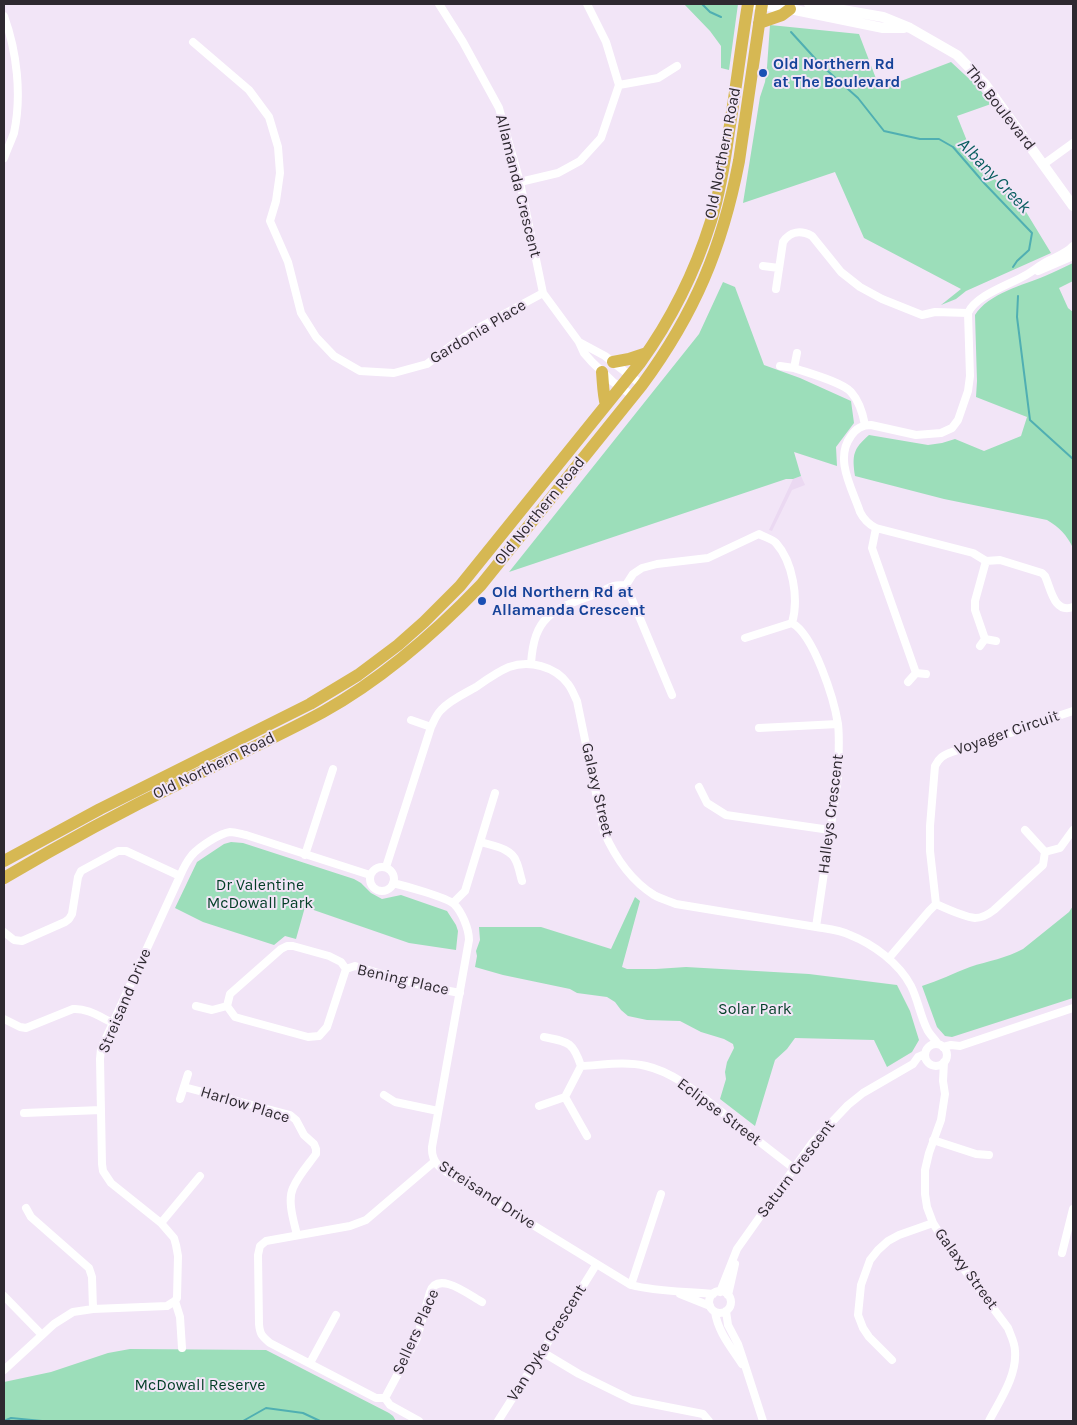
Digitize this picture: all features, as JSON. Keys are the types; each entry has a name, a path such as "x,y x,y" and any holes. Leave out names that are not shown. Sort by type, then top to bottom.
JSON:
{"highway":[{"name":"Old Northern Road","path":"4,878 105,821 323,712 394,665 440,626 481,585 642,385 666,351 690,311 704,281 727,218 739,161 759,23 756,4"},
{"name":"Old Northern Road","path":"4,861 67,825 310,704 345,683 377,661 424,622 460,586 647,353 686,287 711,220 719,191 756,4"},
{"path":"759,23 782,15 790,9"},
{"path":"613,362 629,360 647,353"},
{"path":"602,372 603,394 606,405"}],"street":[{"name":"Allamanda Crescent","path":"439,4 463,42 499,108 520,182 543,293 579,342 584,353 602,372 633,396"},
{"path":"520,182 558,173 580,161 601,138 619,84 606,42 587,4"},
{"name":"The Boulevard","path":"756,4 883,28 910,28"},
{"name":"The Boulevard","path":"809,4 884,17 910,28 958,55 985,84 1073,206"},
{"path":"4,16 14,57 18,90 18,108 13,134 4,158"},
{"name":"Gardonia Place","path":"193,42 248,90 269,117 278,147 280,173 276,201 270,221 288,262 301,313 316,337 334,356 360,371 394,373 427,364 482,326 543,293"},
{"path":"619,84 658,78 677,66"},
{"path":"1044,164 1073,143"},
{"path":"776,289 783,242 787,236 798,232 806,232 812,236 848,279 882,299 922,315 935,312 968,313"},
{"path":"1073,246 1068,251 1028,274 984,296 971,306 968,313 970,376 968,390 958,420 952,428 940,433 916,435 870,424 865,425 854,431 849,438 843,455 844,465 863,518 867,523 876,528 973,553 986,561 1000,560 1042,573 1057,604 1068,609 1073,607"},
{"path":"1028,274 1048,268 1073,256"},
{"path":"763,266 779,268"},
{"name":"Allamanda Crescent","path":"579,342 613,362 642,385"},
{"path":"794,368 797,353"},
{"path":"780,366 794,368 844,386 852,393 862,412 865,425"},
{"path":"876,528 872,548 916,673"},
{"path":"626,585 633,574 642,568 657,564 708,558 759,534 776,542 787,562 793,579 795,594 794,615 792,623 745,638"},
{"path":"986,561 975,601 975,610 982,643 996,641"},
{"path":"386,867 431,727 442,709 500,672 517,665 531,664 532,647 538,628 548,616 562,607 605,591 612,586 626,585"},
{"path":"626,585 672,695"},
{"name":"Halleys Crescent","path":"792,623 797,626 812,647 832,699 838,724 838,778 816,927"},
{"name":"Galaxy Street","path":"531,664 546,668 562,677 577,701 604,832 619,862 635,879 655,895 676,904 816,927 850,935 877,950 900,968 917,998 927,1030 940,1046"},
{"path":"916,673 926,674"},
{"path":"908,682 916,673"},
{"name":"Voyager Circuit","path":"936,904 930,851 930,826 935,766 938,760 943,755 1018,731 1022,726 1032,725 1073,711"},
{"path":"411,720 431,727"},
{"path":"759,728 838,724"},
{"path":"305,855 333,769"},
{"path":"699,787 707,803 726,815 830,830"},
{"path":"453,903 465,891 495,793"},
{"path":"1025,830 1046,852"},
{"path":"1046,852 1060,848 1073,830"},
{"name":"Streisand Drive","path":"174,1301 177,1298 178,1292 176,1245 170,1232 111,1183 106,1176 102,1164 100,1059 102,1049 113,1023 190,857 196,851 229,832 246,835 370,875 371,884 378,890 387,890 393,883 453,903 468,928 469,940 432,1147 434,1162 453,1176 631,1285 648,1290 716,1293"},
{"path":"481,842 511,853 516,860 522,881"},
{"path":"4,932 14,940 22,940 65,922 72,914 78,877 81,871 118,851 126,851 180,876"},
{"path":"889,958 936,904 975,918 986,916 1042,864 1046,852"},
{"path":"370,875 376,868 386,867 394,875 393,883"},
{"name":"Bening Place","path":"287,946 329,956 341,962 346,969 327,1027 319,1036 308,1037 235,1017 227,1006 230,994 281,949 287,946"},
{"name":"Bening Place","path":"346,969 355,966 423,986 460,993"},
{"path":"196,1006 212,1010 227,1006"},
{"path":"4,1019 26,1028 79,1008 113,1023"},
{"path":"943,1081 930,1064 926,1051 932,1045 960,1046 1073,1008"},
{"name":"Galaxy Street","path":"926,1051 927,1030"},
{"path":"539,1106 565,1097 581,1066 574,1049 569,1044 544,1037"},
{"path":"940,1046 946,1050 945,1059"},
{"path":"930,1064 939,1066 960,1046"},
{"name":"Saturn Crescent","path":"716,1293 737,1249 812,1143 848,1105 913,1064 926,1051"},
{"name":"Galaxy Street","path":"945,1059 943,1081 945,1094 941,1120 933,1140 925,1170 925,1194 927,1207 933,1223 952,1253 1008,1328 1013,1342 1015,1352 1014,1373 989,1421"},
{"name":"Eclipse Street","path":"581,1066 627,1063 648,1067 666,1074 706,1099 795,1169"},
{"name":"Saturn Crescent","path":"913,1064 930,1064"},
{"name":"Harlow Place","path":"180,1099 188,1074"},
{"name":"Harlow Place","path":"184,1087 290,1116 296,1120 302,1133 314,1144 316,1149 316,1154 293,1187 291,1194 291,1205 297,1235"},
{"path":"384,1095 395,1102 438,1111"},
{"path":"565,1097 587,1136"},
{"path":"24,1113 101,1110"},
{"path":"933,1140 976,1154 989,1155"},
{"path":"419,1421 390,1405 385,1398 376,1398 270,1343 260,1333 258,1254 260,1246 266,1241 350,1226 366,1220 434,1162"},
{"path":"160,1222 200,1176"},
{"path":"631,1285 661,1194"},
{"path":"26,1208 31,1217 89,1268 92,1276 93,1309"},
{"path":"1062,1252 1073,1209"},
{"path":"892,1360 863,1328 858,1315 861,1285 870,1260 888,1241 933,1223"},
{"name":"Saturn Crescent","path":"728,1295 737,1249"},
{"name":"Van Dyke Crescent","path":"501,1420 538,1358 542,1357 547,1349 546,1344 596,1265"},
{"name":"Sellers Place","path":"385,1398 417,1338 430,1292 434,1285 440,1282 449,1284 482,1302"},
{"name":"Streisand Drive","path":"673,1292 712,1309"},
{"path":"712,1309 719,1313 726,1311 731,1302 728,1295 724,1292 716,1293 710,1300 712,1309 719,1327 748,1377"},
{"path":"4,1296 42,1335"},
{"path":"4,1370 68,1314 93,1309 167,1306 174,1301 180,1317 182,1348"},
{"path":"726,1311 728,1325 738,1344 763,1421"},
{"path":"310,1363 336,1315"},
{"path":"544,1353 579,1374 632,1400 703,1414 709,1421"}],"shaded area":[{"path":"801,476 805,485 792,490 772,531 769,530 793,479"}],"green space":[{"path":"684,4 738,4 729,70 721,68 721,46 710,31"},
{"path":"770,25 859,34 880,89 951,62 978,87 991,104 957,116 975,161 1020,202 1051,253 966,291 956,299 941,305 961,289 864,238 835,172 743,203 760,97 765,82"},
{"path":"1073,263 1073,281 1059,288 1068,308 1073,312 1073,548 1062,532 1047,520 944,499 855,476 855,453 860,444 869,435 928,445 955,439 984,451 1021,436 1027,417 976,397 975,315 988,301 997,296"},
{"path":"723,282 735,287 764,365 800,378 851,401 854,423 836,447 837,466 794,452 801,476 786,479 509,572 699,334"},
{"name":"Dr Valentine McDowall Park","path":"231,842 243,843 354,879 371,893 382,899 401,895 447,911 458,931 456,950 409,943 305,907 296,939 285,936 274,945 203,922 175,908 197,862 224,844"},
{"name":"Solar Park","path":"635,897 640,901 622,967 627,969 656,969 686,967 809,974 897,985 910,1011 919,1040 912,1052 887,1067 874,1040 795,1038 775,1060 755,1126 720,1099 726,1079 727,1062 734,1048 733,1044 724,1039 701,1032 680,1021 647,1020 628,1016 615,1002 607,997 577,993 570,989 475,967 476,951 480,940 479,927 541,927 611,949"},
{"path":"1073,906 1073,998 952,1037 945,1036 937,1027 922,986 1023,949 1069,912"},
{"name":"McDowall Reserve","path":"130,1349 266,1350 389,1413 396,1421 4,1421 4,1382 51,1372 108,1353"}],"waterway":[{"name":"Albany Creek","path":"702,4 710,12 721,17"},
{"name":"Albany Creek","path":"791,32 821,65 858,98 884,131 920,139 939,139 953,147 1032,233 1029,250 1013,267"},
{"name":"Albany Creek","path":"1018,296 1017,317 1030,420 1073,459"},
{"path":"243,1421 266,1408 303,1413 320,1421"},
{"path":"4,1421 11,1418 42,1421"}],"place":[{"name":"Old Northern Rd at The Boulevard","path":"763,73"},
{"name":"Old Northern Rd at Allamanda Crescent","path":"482,601"}]}
